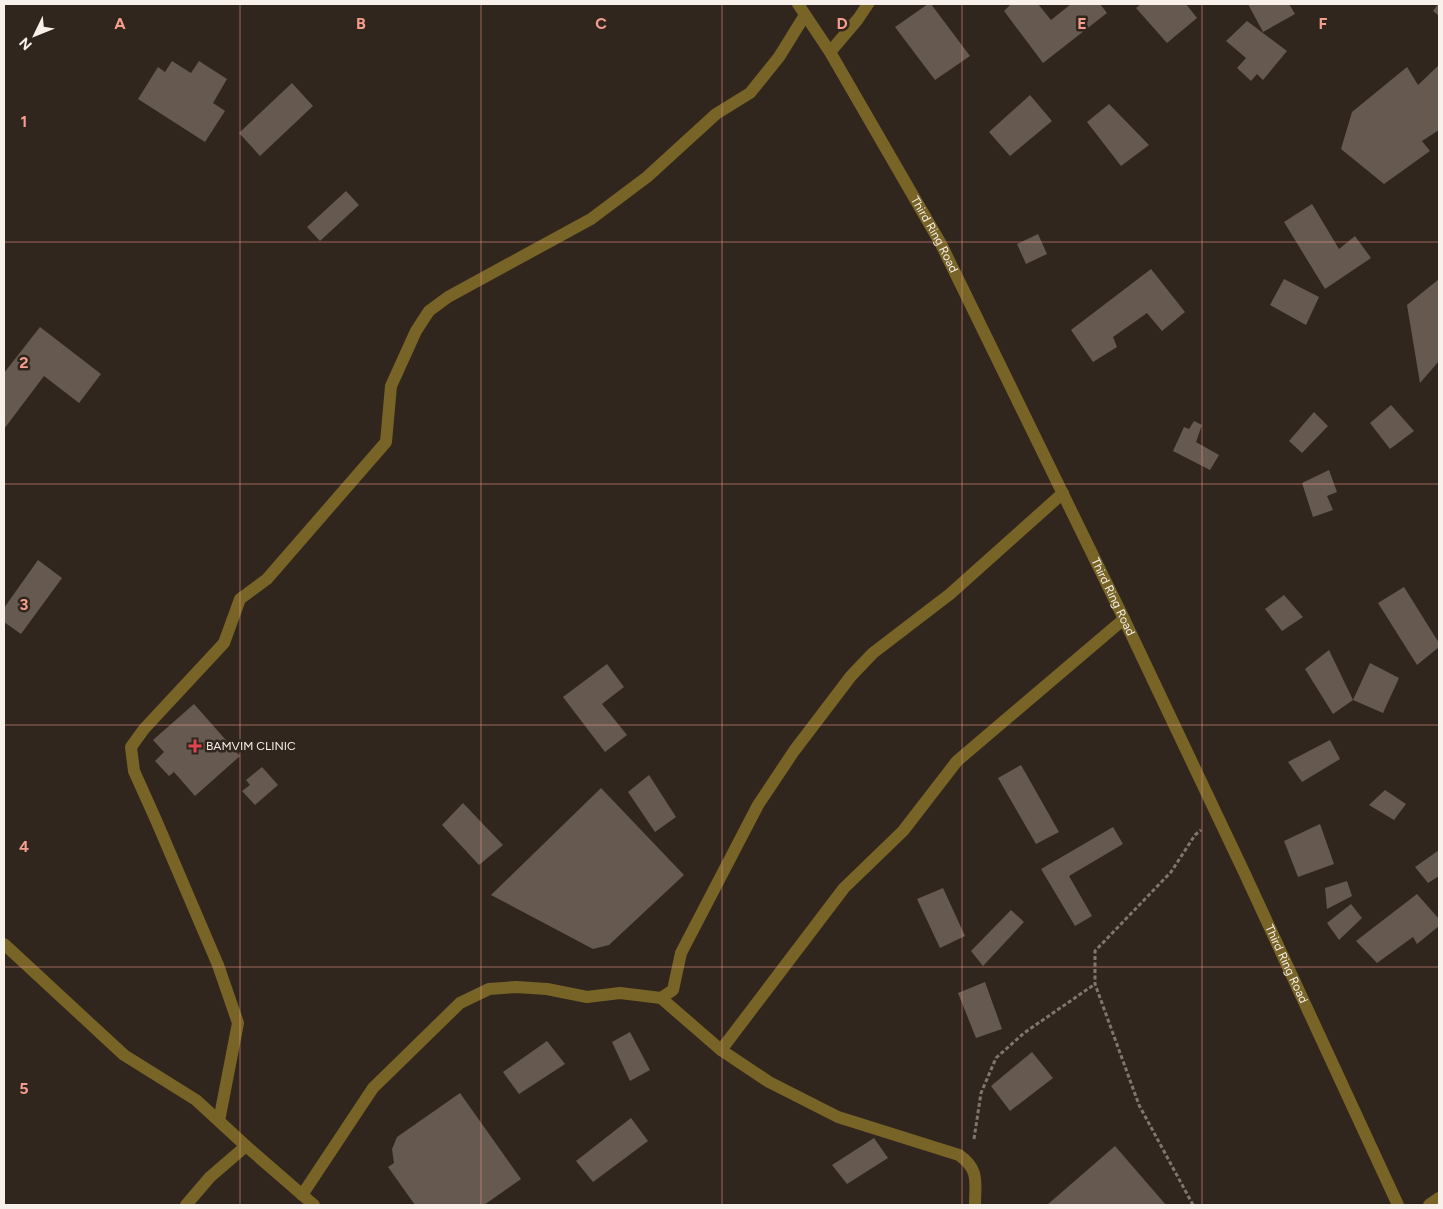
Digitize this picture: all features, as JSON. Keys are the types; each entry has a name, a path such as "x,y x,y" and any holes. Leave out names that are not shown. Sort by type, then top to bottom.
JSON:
{"street":[{"path":"830,52 868,4"},
{"path":"219,1122 238,1023 218,965 134,771 131,747 144,729 224,643 240,599 267,579 386,442 391,386 416,332 429,311 448,297 591,219 647,177 716,114 750,93 779,57 802,9"},
{"name":"Third Ring Road","path":"802,9 830,52 941,244 1218,815 1398,1205"},
{"path":"661,998 674,990 681,953 758,805 794,751 852,676 873,653 950,594 1063,493"},
{"path":"722,1050 844,888 904,831 957,761 1124,619"},
{"path":"4,944 124,1055 196,1100 314,1205"},
{"path":"302,1195 373,1088 460,1003 489,989 516,987 547,989 587,997 620,993 661,998 722,1050 769,1082 838,1118 960,1155 970,1162 975,1174 975,1205"},
{"path":"186,1205 210,1177 246,1146"},
{"path":"1429,1205 1439,1198"}],"path":[{"path":"1193,1205 1139,1105 1095,984 1095,951 1171,872 1195,835 1218,815"},
{"path":"970,1162 981,1094 996,1058 1024,1033 1095,984"}],"building":[{"path":"928,4 931,4 970,56 935,80 895,27"},
{"path":"1011,4 1038,4 1051,20 1071,4 1100,4 1107,13 1043,63 1004,11"},
{"path":"1141,4 1186,4 1197,18 1167,43 1136,8"},
{"path":"1248,4 1289,4 1295,14 1263,32"},
{"path":"1439,4 1439,16 1433,11"},
{"path":"1247,21 1287,51 1263,80 1257,74 1251,81 1237,68 1246,58 1226,41"},
{"path":"172,61 191,73 199,61 227,79 213,103 225,111 205,142 138,99 158,67 165,72"},
{"path":"1439,65 1439,130 1422,141 1430,151 1384,184 1341,149 1352,112 1407,67 1418,85"},
{"path":"292,83 313,106 260,156 239,133"},
{"path":"1030,95 1052,121 1010,156 989,132"},
{"path":"1109,104 1149,145 1121,166 1087,122"},
{"path":"346,191 359,205 320,241 307,227"},
{"path":"1312,204 1339,249 1355,236 1371,258 1325,289 1284,222"},
{"path":"1038,234 1047,254 1026,264 1017,244"},
{"path":"1151,269 1185,312 1162,331 1147,313 1113,337 1117,347 1093,362 1071,330"},
{"path":"1284,279 1319,297 1306,325 1270,305"},
{"path":"1439,279 1439,361 1420,383 1407,305"},
{"path":"40,327 101,374 79,403 44,376 4,429 4,373"},
{"path":"1391,405 1414,431 1390,449 1370,423"},
{"path":"1314,412 1328,426 1302,453 1289,441"},
{"path":"1194,421 1202,425 1196,442 1219,455 1210,470 1173,451 1184,427 1189,429"},
{"path":"1329,470 1337,492 1327,496 1333,510 1313,517 1302,483"},
{"path":"38,560 62,578 21,634 4,622 4,608"},
{"path":"1404,587 1439,643 1439,647 1417,665 1378,603"},
{"path":"1284,595 1303,617 1282,631 1265,609"},
{"path":"1329,650 1353,700 1333,714 1305,669"},
{"path":"1370,663 1399,678 1383,713 1353,700"},
{"path":"607,664 624,687 602,704 627,735 605,752 563,697"},
{"name":"BAMVIM CLINIC","path":"194,704 240,756 195,796 174,772 169,776 155,761 164,752 153,740"},
{"path":"1330,740 1340,759 1302,782 1288,762"},
{"path":"1021,765 1059,832 1036,844 998,778"},
{"path":"262,767 278,785 255,805 242,791 250,785 246,780"},
{"path":"649,775 676,817 655,832 628,792"},
{"path":"601,788 684,875 609,945 593,949 491,895"},
{"path":"1385,790 1406,804 1394,820 1369,805"},
{"path":"463,803 503,845 479,865 442,825"},
{"path":"1320,824 1334,864 1298,877 1284,841"},
{"path":"1113,827 1123,844 1069,876 1092,916 1075,926 1041,869"},
{"path":"1439,850 1439,876 1428,883 1415,867"},
{"path":"1347,881 1352,896 1327,909 1325,888"},
{"path":"943,888 965,936 940,948 917,899"},
{"path":"1417,894 1439,919 1439,926 1417,944 1413,937 1377,963 1356,941"},
{"path":"1351,904 1362,918 1339,940 1327,923"},
{"path":"1011,910 1024,922 983,966 971,951"},
{"path":"985,982 1002,1029 976,1038 958,993"},
{"path":"630,1032 650,1070 630,1081 612,1042"},
{"path":"547,1041 565,1064 519,1094 503,1072"},
{"path":"1032,1052 1053,1078 1010,1111 991,1086"},
{"path":"460,1093 521,1179 484,1205 415,1205 388,1167 394,1163 392,1149 397,1137"},
{"path":"631,1118 648,1141 593,1182 576,1161"},
{"path":"874,1138 888,1158 847,1184 832,1165"},
{"path":"1115,1146 1166,1205 1047,1205"}],"place":[{"name":"BAMVIM CLINIC","path":"195,746"}]}
